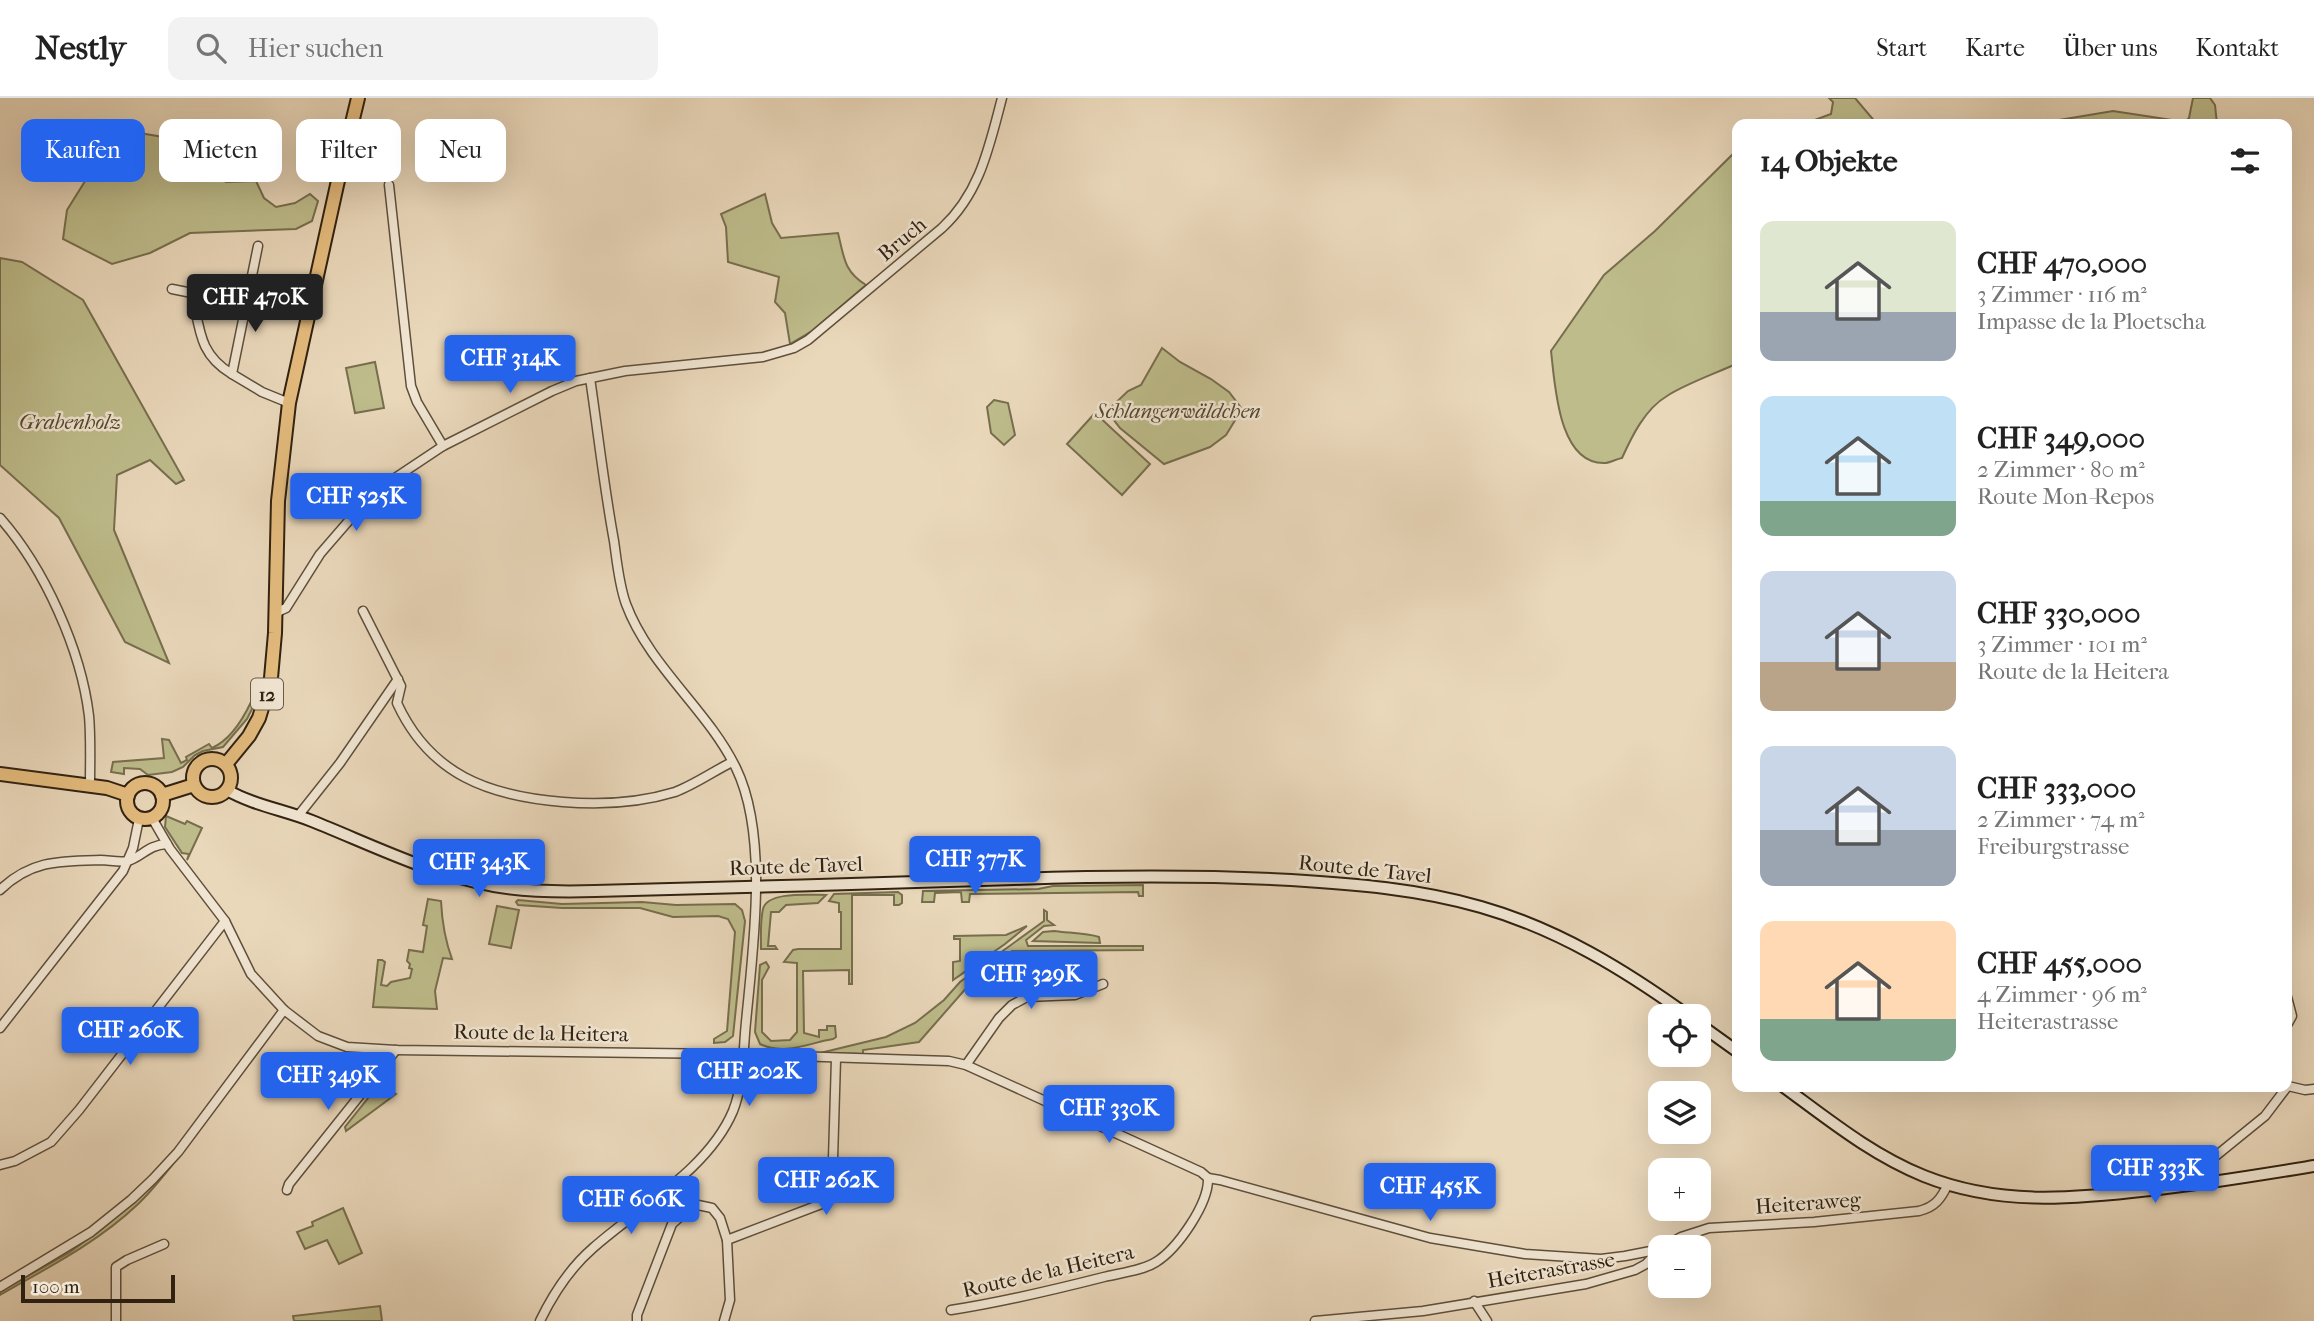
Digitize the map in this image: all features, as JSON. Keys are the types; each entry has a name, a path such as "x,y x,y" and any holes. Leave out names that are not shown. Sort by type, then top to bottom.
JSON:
{"main road":[{"name":"12","path":"226,764 249,736 266,698 274,650 278,501 289,403 358,98"},
{"path":"216,759 226,764 231,777 227,790 212,797 201,794 194,785 195,768 204,760 216,759"},
{"path":"1,772 107,788 128,795"},
{"path":"136,785 154,785 162,795 162,808 146,818 129,808 128,795 136,785"},
{"path":"162,795 194,785"},
{"name":"Route de Tavel","path":"227,790 240,798 298,816 454,877 496,887 552,892 1079,877 1326,882 1405,891 1480,907 1556,934 1610,962 1671,1004"},
{"path":"1711,1033 1732,1048"},
{"path":"1791,1092 1858,1141 1902,1166 1948,1184 1995,1195 2064,1199 2208,1184 2314,1166"}],"street":[{"name":"Bruch","path":"275,612 286,608 320,554 359,509 396,478 443,446 552,391 590,378 625,371 763,357 794,348 808,340 953,219 975,186 1002,98"},
{"path":"389,185 411,386 443,446"},
{"path":"232,374 258,246"},
{"path":"172,289 192,293 206,351 212,360 262,391 289,403"},
{"path":"540,1321 562,1282 583,1258 695,1164 711,1145 733,1110 744,1055 752,955 755,887 751,820 740,780 732,762 654,654 625,603 609,514 590,378"},
{"path":"0,518 43,580 61,619 83,680 89,716 90,785"},
{"path":"363,611 401,686 397,703 419,739 460,775 497,792 566,802 624,802 676,791 732,762"},
{"path":"298,816 340,763 398,679"},
{"path":"0,1028 115,883 129,860 146,818"},
{"name":"Route de la Heitera","path":"146,818 225,921 251,974 284,1010 318,1036 348,1046 396,1050 521,1050 910,1059 966,1065 1148,1147 1201,1172 1208,1178 1205,1196 1177,1246 1154,1264 1011,1300 951,1310"},
{"path":"0,890 30,868 45,864 129,860 149,847 167,844"},
{"path":"0,1165 15,1161 51,1142 79,1110 225,921"},
{"path":"966,1065 999,1018 1020,1001 1041,995 1075,995 1103,984"},
{"path":"0,1287 91,1232 132,1199 177,1152 284,1010"},
{"path":"287,1190 396,1050"},
{"path":"727,1240 824,1203 832,1192 836,1059"},
{"path":"2292,1087 2314,1089"},
{"path":"2208,1184 2208,1166 2212,1159 2265,1116 2283,1092"},
{"name":"Heiterastrasse","path":"1208,1178 1430,1238 1525,1254 1601,1259 1648,1251"},
{"name":"Heiteraweg","path":"1687,1235 1709,1228 1814,1222 1919,1211 1933,1206 1948,1184"},
{"path":"637,1321 672,1224 698,1205 712,1208 720,1218 727,1240 730,1300 724,1321"},
{"path":"116,1321 116,1267 127,1259 164,1244"},
{"name":"Heiterastrasse","path":"1315,1321 1423,1311 1575,1286 1613,1278 1648,1262"},
{"path":"1474,1301 1488,1321"}],"green space":[{"path":"1829,98 1855,98 1873,119 1818,119 1831,114 1833,102"},
{"path":"2193,98 2210,98 2215,105 2216,119 2189,118"},
{"path":"2113,111 2165,119 2065,119"},
{"path":"145,134 159,136 159,182 256,182 264,198 276,207 295,203 310,194 318,201 312,221 296,229 190,233 150,253 112,264 63,239 67,210 84,182 145,182"},
{"path":"1732,155 1732,366 1683,387 1659,401 1640,424 1622,458 1606,463 1590,460 1578,451 1562,421 1551,351 1604,275 1655,231"},
{"path":"765,194 772,223 781,238 838,233 849,269 866,285 812,331 790,344 785,313 775,302 779,277 728,262 726,227 721,214"},
{"name":"Grabenholz","path":"0,258 22,262 83,300 184,480 176,484 150,460 117,475 114,530 169,663 125,642 59,518 0,465"},
{"name":"Schlangenwäldchen","path":"1162,348 1229,392 1242,409 1226,435 1210,447 1164,464 1120,428 1107,411 1128,391 1141,385"},
{"path":"375,362 384,408 355,413 346,368"},
{"path":"994,400 1008,403 1015,435 1004,445 991,433 987,407"},
{"path":"1095,413 1150,464 1122,495 1067,444"},
{"path":"251,702 255,703 247,719 223,747 195,755 183,767 172,772 148,775 140,769 124,768 124,774 111,772 113,762 164,758 162,739 169,740 181,763 187,760 186,757 209,744 212,748 230,734"},
{"path":"166,816 202,828 187,860 189,854 182,853 165,827"},
{"path":"1143,885 1143,896 1139,896 1138,892 970,894 969,902 962,902 961,892 935,893 934,902 922,902 923,891"},
{"path":"898,892 902,895 902,903 899,905 894,905 894,895 852,895 852,984 849,984 849,970 803,971 804,1033 819,1037 819,1030 835,1026 836,1037 787,1049 760,1044 755,1032 760,965 766,962 769,967 762,980 762,1032 771,1041 790,1040 797,1032 797,963 784,962 793,950 841,949 839,903 829,901 834,894"},
{"path":"790,895 826,895 818,903 786,905 779,912 771,912 768,946 775,946 777,949 761,949 761,919 766,903"},
{"path":"428,899 441,901 444,931 452,959 443,958 435,991 437,1009 373,1007 378,960 385,962 381,985 387,986 391,982 410,978 412,969 407,961 409,950 423,952 427,926 423,925"},
{"path":"518,900 562,904 735,904 742,910 745,921 733,1036 725,1042 714,1043 714,1039 727,1031 735,932 728,919 718,916 673,917 640,908 518,905"},
{"path":"497,906 519,910 511,948 489,944"},
{"path":"1044,910 1047,912 1047,920 1054,925 1044,926 1026,940 1028,946 1143,946 1143,950 1012,951 975,978 919,1042 863,1050 863,1054 820,1053 886,1037 915,1023 944,1000 960,982 1044,921"},
{"path":"1027,926 953,980 953,962 960,961 960,939 954,939 954,936 1006,935"},
{"path":"1043,932 1099,937 1100,943 1033,941"},
{"path":"381,1082 396,1094 346,1131 345,1127"},
{"path":"177,1159 158,1183 122,1219 71,1254 0,1295 0,1292 70,1252 103,1228"},
{"path":"343,1208 362,1253 339,1264 327,1240 305,1249 297,1232"},
{"path":"380,1306 382,1321 294,1321 293,1316"}]}
